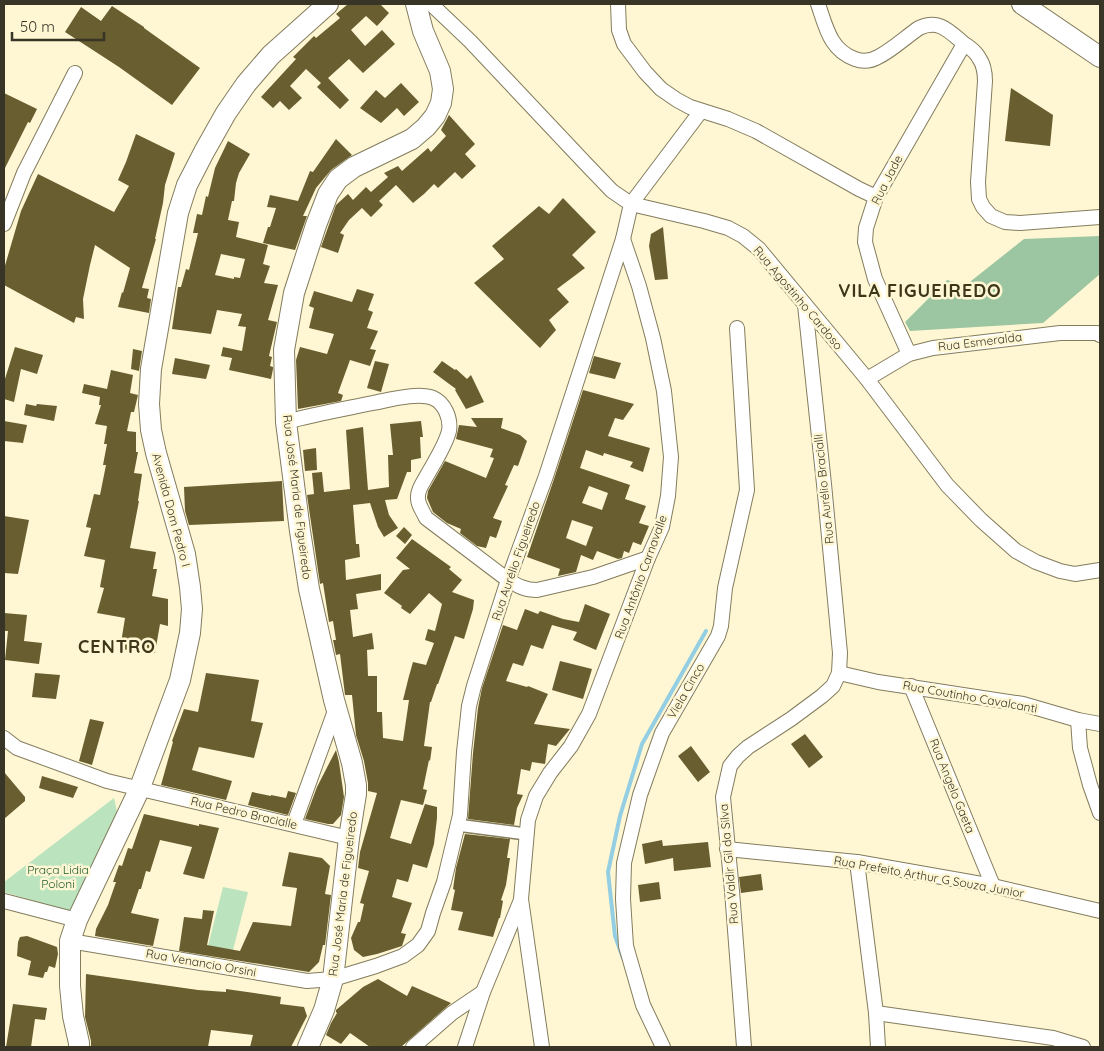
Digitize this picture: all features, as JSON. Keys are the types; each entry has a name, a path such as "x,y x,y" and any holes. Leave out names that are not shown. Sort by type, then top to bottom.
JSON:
{"main road":[{"name":"Avenida Dom Pedro I","path":"79,1047 70,986 70,941 76,920 139,790 180,680 190,633 192,609 185,554 156,453 151,430 149,404 151,368 178,213 187,185 204,152 241,91 271,55 328,4"},
{"name":"Rua José Maria de Figueiredo","path":"308,1047 324,1010 333,979 356,785 316,625 309,589 286,422 284,350 294,293 328,194 338,179 354,167 412,139 426,127 441,103 443,89 440,71 423,31 416,4"},
{"path":"1022,4 1100,57"}],"street":[{"name":"Rua Agostinho Cardoso","path":"430,4 470,41 612,191 631,204 728,228 743,236 759,249 867,379 947,485 981,520 1016,551 1036,562 1060,571 1074,574 1100,570"},
{"path":"618,4 619,30 624,44 633,58 661,89 690,107 756,131 876,197"},
{"path":"818,4 828,33 836,46 846,56 860,61 869,61 879,57 919,28 932,24 945,28 974,50 985,70 978,182 979,199 991,216 1005,222 1020,224 1100,217"},
{"name":"Rua Jade","path":"909,354 875,279 865,242 866,228 876,197 964,44"},
{"path":"4,224 24,173 76,73"},
{"name":"Rua Aurélio Figueiredo","path":"333,979 403,956 418,945 428,931 444,882 460,815 464,752 469,706 474,686 508,580 546,476 623,239 631,204 701,111"},
{"name":"Rua Antônio Carnavalle","path":"521,900 528,820 536,796 550,773 571,746 589,714 648,558 662,527 668,496 671,457 664,391 653,338 639,286 623,239"},
{"name":"Rua Aurélio Bracialli","path":"805,305 840,653 839,673"},
{"name":"Viela Cinco","path":"664,1047 643,1005 626,946 622,899 624,863 640,795 662,733 718,636 721,626 726,588 747,490 737,328"},
{"name":"Rua Esmeralda","path":"867,379 909,354 934,348 1060,333 1100,334"},
{"path":"286,422 409,396 431,397 439,401 444,408 448,417 449,430 420,488 419,504 426,518 508,580 521,589 538,590 593,577 648,558"},
{"name":"Rua Coutinho Cavalcanti","path":"839,673 878,682 1022,704 1078,720 1100,724"},
{"name":"Rua Valdir Gil da Silva","path":"744,1047 723,797 730,766 748,747 822,696 833,686 839,673"},
{"name":"Rua Angelo Gaeta","path":"911,686 993,886"},
{"path":"294,824 336,708"},
{"path":"1078,720 1080,748 1100,813"},
{"name":"Rua Pedro Bracialle","path":"4,738 17,748 107,782 349,838"},
{"path":"457,825 526,834"},
{"name":"Rua Prefeito Arthur G Souza Junior","path":"727,849 857,862 993,886 1100,911"},
{"path":"857,862 876,1013 878,1047"},
{"path":"464,1047 483,992 521,900"},
{"path":"521,900 542,1047"},
{"path":"4,901 76,920"},
{"name":"Rua Venancio Orsini","path":"70,941 307,981 333,979"},
{"path":"413,1047 452,1013 483,992"},
{"path":"876,1013 1053,1038 1083,1047"}],"green space":[{"path":"1100,236 1100,274 1043,323 910,331 905,322 947,280 966,285 1024,239"},
{"name":"Praça Lidia Poloni","path":"114,798 118,816 75,913 4,892 4,882"},
{"path":"223,887 248,892 233,950 208,946"}],"building":[{"path":"348,4 380,4 389,13 377,26 366,16 351,30 365,46 382,30 395,44 363,73 349,59 328,78 349,100 340,109 317,87 321,83 306,69 290,86 302,98 289,110 280,101 273,108 261,97 296,59 293,57 314,36 316,38 340,18 336,14"},
{"path":"112,6 200,68 172,105 119,67 65,32 81,7 101,21"},
{"path":"401,83 419,102 404,116 397,108 381,123 360,108 376,90 385,98"},
{"path":"1011,88 1053,115 1050,146 1005,141"},
{"path":"4,93 37,109 30,123 28,122 4,170"},
{"path":"449,115 475,144 465,154 476,166 462,179 455,172 438,188 434,184 413,203 396,185 379,201 383,205 371,217 362,208 349,220 340,233 344,235 338,253 321,247 336,205 348,194 353,200 366,187 371,192 388,177 384,173 398,166 402,171 428,148 431,152 446,136 441,130"},
{"path":"136,134 175,153 165,185 156,239 142,288 149,289 147,298 151,299 149,313 118,307 130,268 95,245 83,299 84,319 76,317 74,323 4,285 4,269 21,211 38,174 114,212 129,186 118,180"},
{"path":"336,139 352,155 331,170 316,188 303,216 307,216 295,250 263,243 276,208 267,207 270,195 298,201 310,171 313,172"},
{"path":"228,141 250,154 239,173 234,201 232,201 228,220 239,222 236,237 268,245 263,264 270,266 264,283 278,285 268,320 277,322 269,356 272,357 270,366 273,367 271,379 229,370 232,358 221,356 223,347 242,351 246,327 238,326 242,314 217,310 211,334 172,329 178,287 181,287 186,269 189,270 198,233 193,233 197,214 202,215 215,168","holes":["221,254 245,259 240,278 234,277 234,279 215,275"]},
{"path":"563,198 596,232 572,255 585,268 557,289 569,302 549,320 556,330 540,348 474,283 504,259 492,246 539,206 549,214"},
{"path":"663,227 668,279 655,280 649,246 651,234"},
{"path":"357,289 374,294 368,310 373,312 367,328 378,331 370,349 376,350 370,366 350,360 338,393 343,395 341,401 298,409 296,360 300,347 327,354 334,334 309,328 314,308 309,306 314,291 352,302"},
{"path":"15,347 43,355 37,374 21,369 14,402 4,399 4,382"},
{"path":"133,349 142,351 139,371 131,369"},
{"path":"594,356 621,363 615,379 589,373"},
{"path":"175,358 210,365 206,379 172,374"},
{"path":"375,361 389,364 381,392 367,388"},
{"path":"442,361 456,369 467,379 471,375 484,402 466,409 456,389 433,372"},
{"path":"111,370 133,375 130,393 138,395 134,412 131,412 127,431 136,432 136,452 138,452 134,473 142,474 130,548 156,552 153,569 157,569 152,596 168,599 168,626 160,624 155,653 120,649 125,618 97,613 104,588 100,587 105,560 84,556 91,528 86,527 94,494 100,495 106,465 103,465 107,444 104,444 107,426 95,424 101,405 99,405 100,397 82,393 84,384 107,389"},
{"path":"583,390 634,404 623,420 615,418 608,436 650,448 643,472 630,467 633,462 604,453 603,456 586,450 580,468 630,485 625,499 646,506 639,523 649,526 641,545 633,542 629,553 624,551 622,558 618,559 597,551 593,560 581,555 576,572 558,576 560,569 527,557","holes":["589,486 608,493 602,510 582,503","572,520 593,527 586,546 566,538"]},
{"path":"26,404 57,406 54,421 24,415"},
{"path":"471,418 503,418 501,428 520,435 527,441 518,466 514,465 505,485 508,486 493,518 502,521 496,538 490,536 486,548 477,546 460,533 461,529 447,523 433,512 427,498 428,491 445,461 486,478 494,458 490,457 493,449 456,439 459,425 477,427"},
{"path":"4,421 27,425 23,443 4,441"},
{"path":"421,421 423,437 420,437 421,458 411,460 411,472 407,472 397,499 385,500 389,515 398,528 384,537 378,527 370,503 353,505 356,544 359,544 360,557 345,560 346,580 381,574 381,590 356,594 358,609 350,610 353,637 372,633 374,649 367,650 368,676 377,676 377,712 382,712 383,738 403,741 409,700 403,700 409,676 413,662 426,665 434,643 425,640 428,629 435,631 442,604 429,593 410,614 384,593 403,570 410,569 396,558 412,539 451,567 449,569 462,580 452,592 474,600 464,639 455,636 430,702 424,746 432,747 423,789 427,790 423,805 401,800 390,838 411,844 425,804 437,807 434,844 427,868 413,864 408,882 397,879 392,897 412,903 401,933 406,934 402,946 363,957 354,950 351,938 358,922 360,922 364,904 360,903 369,871 358,868 360,852 377,793 368,791 364,761 356,735 352,695 345,695 340,654 336,655 333,640 336,640 333,621 329,622 323,583 320,584 307,495 314,494 312,473 322,472 324,492 350,489 346,430 363,427 368,490 389,487 388,455 393,455 390,424"},
{"path":"316,448 317,470 305,471 303,450"},
{"path":"282,481 284,521 189,525 185,511 184,487"},
{"path":"4,516 29,520 18,574 4,573"},
{"path":"404,527 412,535 405,544 396,536"},
{"path":"585,604 610,614 596,650 573,640 577,632 552,625 543,649 531,645 523,666 513,663 506,681 528,686 548,694 534,724 570,729 556,746 548,744 545,764 532,762 530,771 521,769 517,794 523,795 517,808 514,825 468,819 478,708 482,688 503,625 517,630 525,609 538,614 540,611 579,622"},
{"path":"4,613 27,615 24,641 42,643 39,664 5,660 8,631 4,631"},
{"path":"560,661 592,669 583,699 552,690"},
{"path":"35,673 60,675 56,699 32,697"},
{"path":"206,673 259,680 251,721 263,723 254,758 199,747 192,770 232,781 226,800 161,785 172,741 184,709 198,712"},
{"path":"90,719 104,722 92,765 79,761"},
{"path":"805,734 823,757 809,768 791,744"},
{"path":"691,746 710,772 698,782 678,756"},
{"path":"336,750 344,797 341,815 333,824 305,819 317,787"},
{"path":"4,772 25,797 25,801 4,819"},
{"path":"42,776 78,787 73,798 39,788"},
{"path":"288,791 296,793 288,815 248,805 252,792 286,798"},
{"path":"144,814 199,826 199,824 219,828 204,879 183,874 192,847 160,840 150,872 146,871 131,913 159,919 153,946 95,936 96,929 108,905 116,882 113,882 119,865 122,866 128,848 132,849"},
{"path":"465,834 510,839 507,858 510,858 506,885 501,900 503,901 500,918 493,937 458,930 463,912 451,910 455,890 453,889 456,868"},
{"path":"662,840 663,846 708,842 711,867 674,871 673,858 645,864 642,844"},
{"path":"289,852 322,858 330,866 325,894 331,895 325,945 323,945 319,962 309,972 179,951 184,917 202,919 203,910 214,911 207,945 240,951 253,922 291,926 297,888 282,886"},
{"path":"761,874 763,890 741,893 739,877"},
{"path":"659,882 661,899 640,902 638,885"},
{"path":"27,936 57,947 58,954 55,968 49,966 43,978 28,975 31,961 17,956 20,937"},
{"path":"86,974 198,990 226,992 226,989 281,997 280,1004 304,1007 307,1016 291,1047 250,1047 253,1035 211,1030 208,1047 91,1047 85,1017"},
{"path":"378,979 407,996 412,986 451,1003 401,1047 370,1047 350,1033 341,1044 326,1035 337,1013 336,1010 363,987"},
{"path":"13,1004 47,1008 45,1020 35,1019 31,1047 6,1047"}],"waterway":[{"path":"623,958 615,936 608,872 620,816 642,744 706,631"}],"district":[{"name":"VILA FIGUEIREDO","path":"920,291"},
{"name":"CENTRO","path":"117,647"}]}
